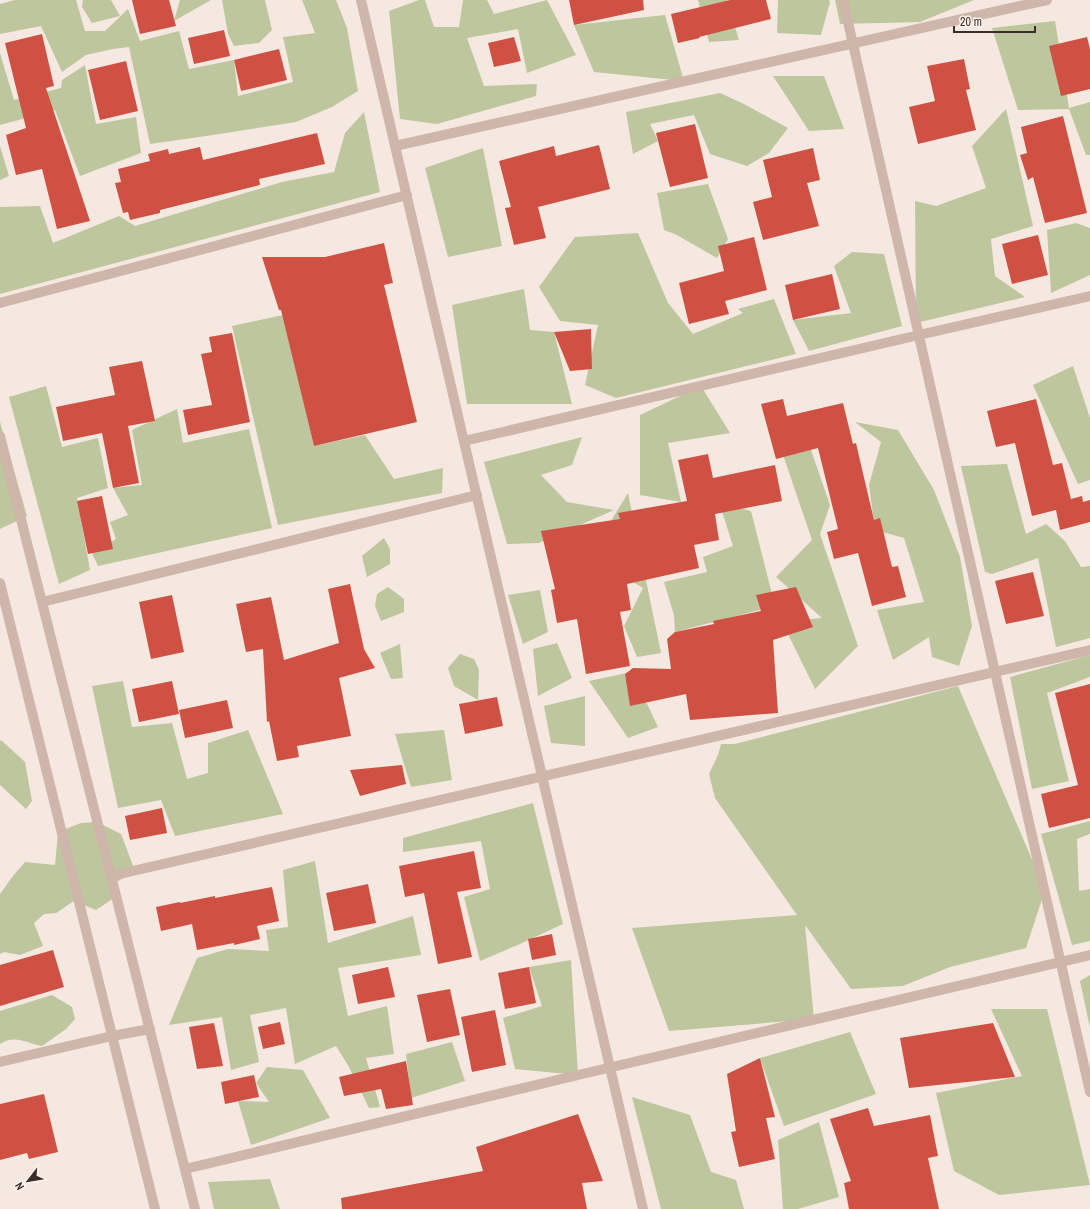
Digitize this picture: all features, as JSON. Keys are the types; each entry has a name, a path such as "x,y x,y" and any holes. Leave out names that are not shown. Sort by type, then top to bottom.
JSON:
{"street":[{"path":"361,0 644,1209"},
{"path":"843,0 1090,1092"},
{"path":"395,146 1047,0"},
{"path":"0,303 407,195"},
{"path":"464,441 1090,296"},
{"path":"0,436 195,1209"},
{"path":"42,602 477,495"},
{"path":"0,583 155,1209"},
{"path":"111,876 1090,650"},
{"path":"185,1169 610,1067 1090,955"},
{"path":"0,1062 112,1036 150,1029"}],"green space":[{"path":"15,0 76,0 85,31 105,31 128,9 140,41 179,31 189,69 234,60 238,96 293,82 283,37 315,33 302,0 336,0 347,28 358,91 332,107 296,122 150,144 129,47 86,55 62,72 41,26 0,34 0,4"},
{"path":"83,0 111,0 120,16 92,23 82,7"},
{"path":"180,0 211,0 174,21"},
{"path":"222,0 265,0 272,30 259,43 234,46 228,34"},
{"path":"419,0 425,0 434,27 459,27 463,0 487,0 494,14 547,0 576,55 527,73 518,29 467,38 484,86 537,84 536,96 437,124 400,119 389,11"},
{"path":"698,0 727,0 739,40 709,42"},
{"path":"778,0 829,0 830,2 821,35 777,33"},
{"path":"835,0 974,0 920,22 840,24"},
{"path":"665,15 684,81 594,72 574,25"},
{"path":"1055,21 1069,108 1090,102 1090,155 1086,155 1069,109 1018,110 992,28"},
{"path":"0,53 14,100 61,88 62,80 85,65 96,124 136,117 141,153 80,176 55,110 0,125"},
{"path":"773,76 824,76 844,129 809,131"},
{"path":"720,93 744,104 788,128 769,153 747,166 710,154 694,115 650,124 658,141 633,154 626,112"},
{"path":"1006,109 1033,226 991,239 995,276 1025,297 916,323 915,201 936,206 986,188 972,146"},
{"path":"364,112 380,192 0,294 0,207 40,206 53,243 119,216 135,226 282,182 334,172 345,133"},
{"path":"0,146 9,176 0,180"},
{"path":"483,148 502,246 448,257 425,168"},
{"path":"708,184 728,239 717,258 675,234 664,230 657,193"},
{"path":"1076,223 1090,228 1090,275 1051,293 1047,230"},
{"path":"638,233 668,303 693,334 743,313 738,309 774,299 796,354 616,398 585,385 598,325 560,321 539,287 575,237"},
{"path":"852,252 884,254 902,326 809,351 793,320 851,313 834,266"},
{"path":"524,289 530,330 554,332 572,404 467,404 452,305"},
{"path":"283,315 314,446 365,435 394,479 443,468 442,493 278,525 232,326"},
{"path":"1073,366 1090,418 1090,480 1078,484 1033,385"},
{"path":"46,386 62,447 98,438 108,488 77,498 90,570 59,584 9,397"},
{"path":"701,386 730,433 668,443 681,502 640,495 640,415"},
{"path":"177,409 183,443 249,429 272,528 98,566 92,553 116,539 110,522 128,515 113,488 142,485 132,430"},
{"path":"0,422 27,516 0,529"},
{"path":"855,422 898,430 934,490 960,557 972,626 959,666 932,657 929,637 893,660 877,610 924,602 904,538 875,530 869,485 881,442"},
{"path":"582,437 572,465 541,475 567,502 614,510 539,543 507,544 484,462"},
{"path":"781,449 811,450 830,505 820,534 858,646 815,689 782,622 822,618 776,577 812,540"},
{"path":"1007,464 1026,534 1046,524 1065,541 1081,567 1090,566 1090,638 1056,647 1038,558 992,574 985,572 961,466"},
{"path":"628,493 661,653 637,657 624,626 643,588 621,575 609,524"},
{"path":"719,502 751,511 775,606 675,632 674,615 664,582 707,572 703,557 733,546"},
{"path":"384,538 390,549 390,564 367,577 362,556"},
{"path":"388,587 404,599 404,612 381,621 375,606 377,594"},
{"path":"540,590 548,632 523,644 508,595"},
{"path":"557,643 572,678 538,696 533,649"},
{"path":"400,644 403,678 391,679 380,653"},
{"path":"460,654 474,659 479,670 478,700 454,686 448,668"},
{"path":"1090,655 1090,677 1047,693 1069,781 1032,789 1010,677"},
{"path":"632,672 658,727 628,738 589,681"},
{"path":"123,681 132,727 172,723 187,779 208,773 208,743 248,730 283,814 175,836 161,800 118,808 92,686"},
{"path":"958,686 1045,890 1026,948 950,967 903,986 851,989 805,925 814,1019 669,1031 632,928 797,915 715,798 709,774 718,755 721,744 735,744"},
{"path":"585,696 585,746 551,743 544,706"},
{"path":"444,730 452,780 411,787 395,734"},
{"path":"1,740 25,762 32,801 26,809 0,785"},
{"path":"533,803 563,924 480,961 464,897 490,889 481,841 403,852 403,838"},
{"path":"1090,821 1090,834 1077,839 1079,891 1090,889 1090,941 1072,945 1041,834"},
{"path":"97,822 121,834 135,871 115,883 117,896 96,910 74,901 56,913 44,914 34,923 43,946 20,955 4,952 0,954 0,894 13,876 25,862 55,865 58,832 81,823"},
{"path":"315,861 328,943 413,916 421,955 338,968 348,1016 387,1006 394,1054 366,1058 380,1107 369,1108 349,1067 336,1046 295,1064 286,1008 250,1015 259,1062 231,1070 222,1017 169,1025 197,958 228,949 269,951 266,930 288,927 283,870"},
{"path":"571,960 578,1075 515,1069 503,1018 542,1006 529,967"},
{"path":"1090,975 1090,1028 1080,981"},
{"path":"52,995 72,1007 75,1019 66,1029 42,1046 15,1039 5,1041 0,1044 0,1011"},
{"path":"991,1009 1047,1009 1090,1185 999,1195 954,1171 936,1093 1022,1076"},
{"path":"850,1032 876,1094 784,1126 760,1058"},
{"path":"452,1042 465,1081 411,1098 406,1054"},
{"path":"267,1067 303,1070 330,1118 251,1145 238,1101 269,1102 256,1083"},
{"path":"632,1097 690,1115 711,1172 736,1180 744,1209 661,1209"},
{"path":"819,1122 839,1197 798,1209 783,1209 778,1140"},
{"path":"270,1179 280,1209 214,1209 208,1182"}],"building":[{"path":"132,0 169,0 176,26 140,34"},
{"path":"569,0 643,0 644,10 574,25"},
{"path":"730,0 766,0 771,19 678,43 671,14"},
{"path":"224,30 230,56 194,64 188,38"},
{"path":"42,34 54,86 46,88 90,221 57,229 42,169 16,175 6,135 26,128 5,43"},
{"path":"514,37 521,61 494,67 488,43"},
{"path":"1087,37 1090,49 1090,89 1061,96 1049,46"},
{"path":"279,49 287,80 241,91 234,60"},
{"path":"964,59 970,89 966,90 976,130 918,144 909,107 935,101 927,66"},
{"path":"126,61 138,111 100,120 88,70"},
{"path":"1063,116 1087,213 1045,223 1033,177 1028,180 1020,155 1027,153 1021,127"},
{"path":"695,124 708,178 670,187 656,133"},
{"path":"317,133 325,164 259,179 260,185 160,210 160,213 130,220 128,212 123,213 115,183 121,182 118,169 150,161 148,154 168,149 169,154 200,147 203,160"},
{"path":"599,145 610,189 538,207 546,238 514,245 505,208 511,207 499,161 554,146 556,156"},
{"path":"813,148 820,180 807,183 819,226 763,240 753,202 772,197 763,160"},
{"path":"1038,235 1048,275 1012,284 1002,244"},
{"path":"754,237 767,290 725,301 729,314 689,324 679,283 724,271 718,246"},
{"path":"384,243 393,283 384,285 417,422 314,446 281,310 279,310 262,257 325,257"},
{"path":"832,274 840,309 793,320 785,285"},
{"path":"591,329 592,369 570,371 554,332"},
{"path":"232,333 250,422 188,435 183,410 212,405 201,354 212,352 209,337"},
{"path":"142,361 155,421 128,426 139,483 113,488 102,433 63,441 56,407 115,395 109,367"},
{"path":"783,399 787,416 843,403 853,444 856,443 874,520 880,518 892,567 898,566 906,597 872,606 858,553 834,559 827,532 838,529 818,448 776,459 761,404"},
{"path":"1036,399 1053,465 1062,463 1071,499 1082,496 1083,502 1090,500 1090,522 1060,530 1056,510 1032,516 1015,443 996,447 987,411"},
{"path":"708,454 713,478 775,465 782,501 715,514 719,540 694,545 699,568 627,584 631,610 620,612 630,666 586,674 577,619 557,623 551,590 555,589 541,531 620,519 618,513 687,501 678,460"},
{"path":"102,496 113,549 88,554 77,501"},
{"path":"1033,572 1044,616 1006,624 995,581"},
{"path":"350,584 364,649 375,668 339,678 351,736 297,746 299,757 277,761 269,721 267,722 263,649 246,652 236,604 271,597 284,660 339,643 328,589"},
{"path":"796,587 813,627 773,640 778,713 690,720 686,694 630,706 625,674 633,668 671,669 667,639 675,632 714,624 713,621 761,611 756,595"},
{"path":"172,595 184,652 151,659 139,602"},
{"path":"172,681 179,714 139,722 132,689"},
{"path":"1090,684 1090,818 1049,828 1041,794 1078,785 1055,693"},
{"path":"497,697 503,726 465,734 459,704"},
{"path":"227,700 233,728 185,738 179,710"},
{"path":"402,765 406,784 360,796 350,770"},
{"path":"162,808 167,833 130,840 125,816"},
{"path":"474,851 481,888 457,892 472,957 438,964 424,893 405,897 399,866"},
{"path":"368,884 376,923 334,931 326,893"},
{"path":"272,887 279,921 257,926 260,939 234,945 234,943 197,950 192,924 161,931 156,907"},
{"path":"552,934 556,955 532,960 528,939"},
{"path":"53,950 64,987 0,1006 0,965"},
{"path":"388,967 395,997 358,1004 352,975"},
{"path":"529,967 536,1003 505,1009 498,973"},
{"path":"450,989 460,1035 427,1042 417,995"},
{"path":"495,1010 506,1065 472,1072 461,1017"},
{"path":"280,1022 285,1044 263,1049 258,1027"},
{"path":"214,1023 223,1066 197,1069 189,1027"},
{"path":"993,1023 1015,1077 909,1088 900,1038"},
{"path":"760,1058 775,1117 766,1118 775,1159 739,1167 731,1132 736,1131 727,1074"},
{"path":"406,1061 413,1105 386,1109 381,1089 344,1096 339,1077"},
{"path":"254,1075 259,1097 225,1104 221,1082"},
{"path":"44,1094 58,1152 29,1159 27,1153 0,1160 0,1104"},
{"path":"868,1108 874,1126 930,1115 938,1156 928,1158 939,1209 849,1209 844,1183 851,1181 830,1119"},
{"path":"578,1114 603,1181 582,1183 587,1209 342,1209 341,1198 483,1171 476,1147"}]}
